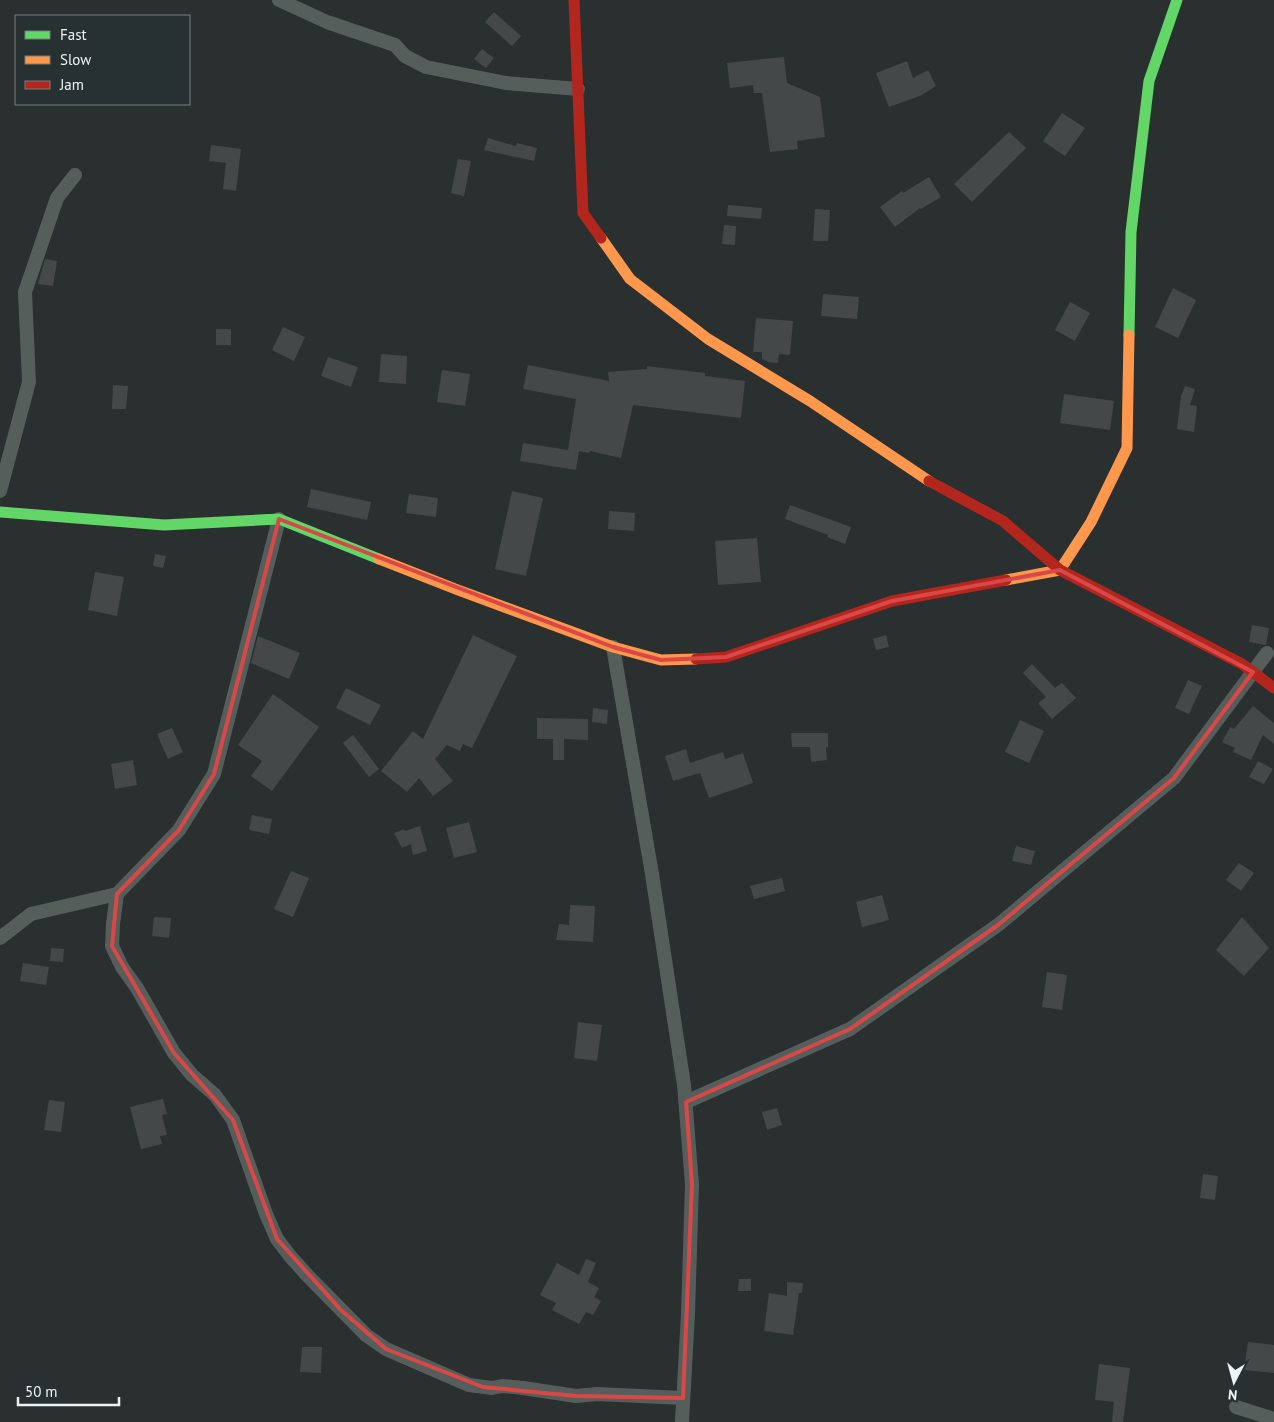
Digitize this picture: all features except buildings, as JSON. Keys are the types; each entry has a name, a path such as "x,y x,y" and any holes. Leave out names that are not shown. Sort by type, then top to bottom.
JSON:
{"street":[{"path":"279,0 327,22 395,45 405,56 426,67 506,83 578,89"},
{"path":"574,0 583,212 630,278 708,339 810,401 918,475 1003,521 1060,570 1242,664 1274,688"},
{"path":"0,512 164,525 279,519 458,590 613,647 661,660 726,657 892,600 1060,570 1091,522 1127,448 1131,232 1149,81 1177,0"},
{"path":"0,491 29,382 25,292 57,198 75,175"},
{"path":"0,938 31,914 117,894 179,830 214,774 279,519"},
{"path":"613,647 652,874 686,1102 692,1184 682,1422"},
{"path":"686,1102 850,1029 998,925 1174,778 1267,653"},
{"path":"117,894 112,946 122,967 137,988 174,1053 192,1075 215,1095 233,1120 266,1214 277,1239 307,1275 366,1335 386,1349 469,1384 492,1388 502,1386 523,1388 576,1396 597,1394 683,1398"},
{"path":"1236,1407 1274,1418"}],"highlighted area":[{"path":"279,519 613,647 661,660 726,657 892,601 1060,570 1253,672 1174,778 998,925 850,1029 686,1102 692,1184 683,1398 576,1396 483,1387 386,1349 341,1310 277,1239 233,1120 174,1053 112,946 117,894 179,830 214,774"}],"traffic: fast":[{"path":"1129,335 1131,232 1149,81 1177,0"},
{"path":"0,512 164,525 279,519 379,559"}],"traffic: slow":[{"path":"601,238 630,279 708,339 810,401 929,481"},
{"path":"1006,580 1060,570 1091,522 1127,448 1129,335"},
{"path":"379,559 613,647 661,660 696,659"}],"traffic: jam":[{"path":"574,0 583,213 601,238"},
{"path":"929,481 1003,521 1060,570 1242,664 1274,688"},
{"path":"696,659 726,657 892,601 1006,580"}]}
